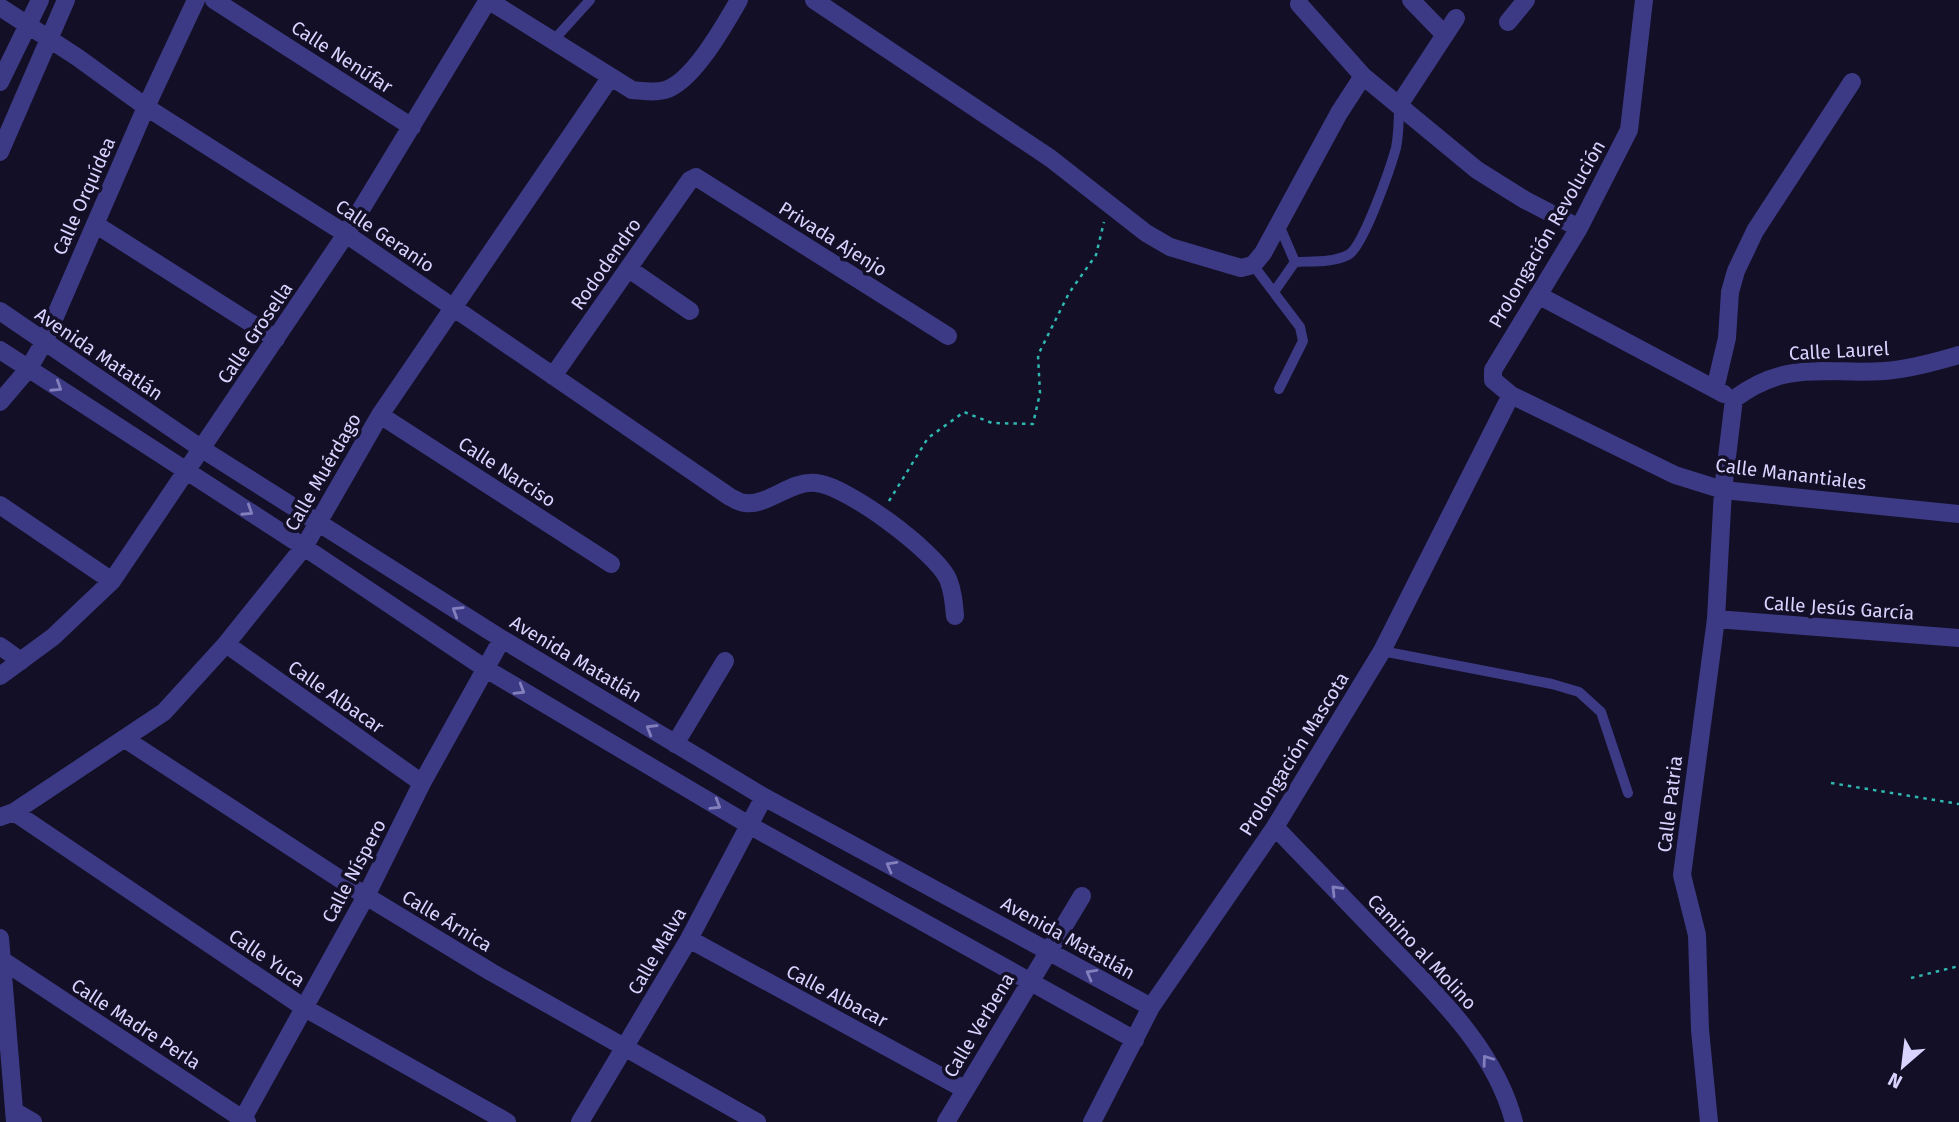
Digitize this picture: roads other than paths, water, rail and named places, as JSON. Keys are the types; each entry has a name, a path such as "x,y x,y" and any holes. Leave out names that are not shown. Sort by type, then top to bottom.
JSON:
{"street":[{"path":"0,82 40,0"},
{"path":"0,152 66,0"},
{"name":"Calle Orquídea","path":"0,402 29,368 44,342 146,107 197,0"},
{"name":"Calle Nenúfar","path":"214,0 412,127"},
{"path":"488,0 632,90 667,90 678,82 698,62 739,0"},
{"name":"Calle Grosella","path":"0,676 52,638 111,580 187,472 346,234 488,0"},
{"path":"814,0 1050,158 1146,233 1170,247 1241,268 1253,265 1263,253 1339,113 1363,76"},
{"path":"1411,0 1444,34"},
{"path":"1508,22 1526,0"},
{"name":"Prolongación Revolución","path":"1511,395 1493,380 1493,370 1578,228 1629,130 1644,0"},
{"path":"1299,4 1363,76 1477,170 1525,200 1578,228"},
{"name":"Calle Geranio","path":"0,7 146,107 346,234 730,497 744,503 760,502 779,492 814,482 832,486 881,514 938,564 948,578 955,616"},
{"path":"1399,105 1456,18"},
{"name":"Calle Muérdago","path":"7,814 164,712 226,644 304,547 380,415 610,78"},
{"path":"1715,389 1727,338 1730,292 1736,271 1755,231 1852,82"},
{"name":"Rododendro","path":"553,376 690,180 695,177"},
{"name":"Privada Ajenjo","path":"695,177 948,337"},
{"path":"95,224 276,339"},
{"path":"629,269 690,311"},
{"path":"1538,295 1734,399 1723,490"},
{"name":"Avenida Matatlán","path":"0,312 202,449 502,639 764,797 1151,1007"},
{"path":"0,350 304,547 486,669 749,825 1135,1040"},
{"name":"Calle Laurel","path":"1734,399 1766,379 1792,372 1820,369 1884,371 1916,367 1959,355"},
{"name":"Calle Manantiales","path":"1511,395 1675,475 1723,490 1959,514"},
{"name":"Prolongación Mascota","path":"1092,1122 1151,1007 1275,827 1382,650 1511,395"},
{"name":"Calle Narciso","path":"380,415 611,564"},
{"name":"Calle Patria","path":"1709,1122 1700,1030 1697,935 1682,875 1716,619 1723,490"},
{"path":"0,505 111,580"},
{"name":"Calle Jesús García","path":"1716,619 1959,638"},
{"name":"Calle Níspero","path":"244,1121 303,1007 366,897 422,783 502,639"},
{"name":"Calle Albacar","path":"226,644 422,783"},
{"path":"0,646 21,661"},
{"path":"676,744 725,661"},
{"name":"Calle Árnica","path":"125,739 366,897 491,972 757,1122"},
{"name":"Calle Malva","path":"580,1122 689,939 764,797"},
{"name":"Calle Yuca","path":"7,814 303,1007 507,1122"},
{"name":"Camino al Molino","path":"1275,827 1438,997 1494,1069 1514,1122"},
{"name":"Calle Verbena","path":"946,1122 1082,895"},
{"path":"0,938 15,1116 33,1122"},
{"name":"Calle Albacar","path":"689,939 964,1089"},
{"name":"Calle Madre Perla","path":"2,960 244,1121"}],"lane":[{"path":"552,41 590,0"},
{"path":"1295,262 1332,261 1351,254 1362,239 1395,149 1399,129 1399,105"},
{"path":"1279,225 1295,262"},
{"path":"1274,292 1295,262"},
{"path":"1253,265 1300,327 1303,341 1279,389"},
{"path":"1382,650 1552,684 1579,692 1601,712 1628,793"}]}
